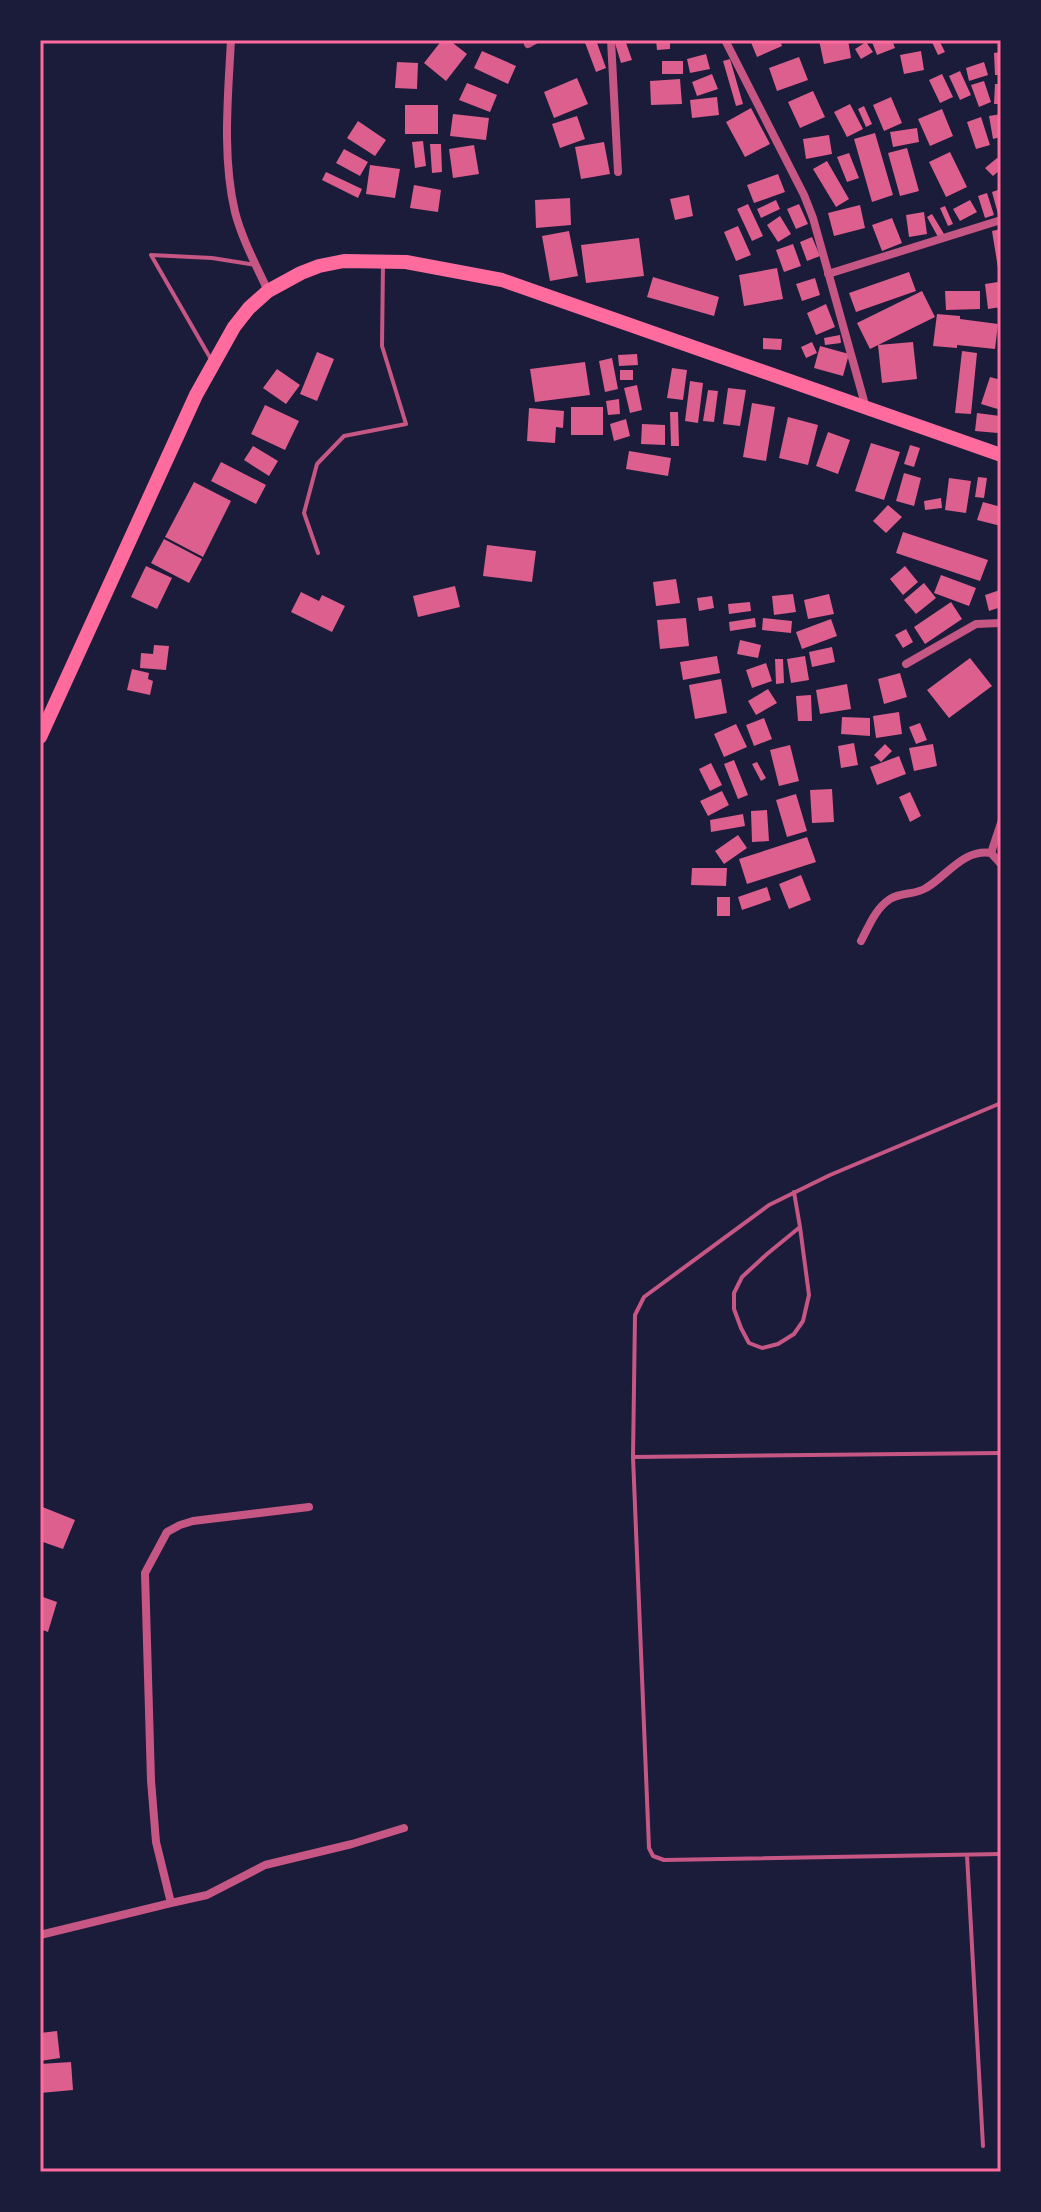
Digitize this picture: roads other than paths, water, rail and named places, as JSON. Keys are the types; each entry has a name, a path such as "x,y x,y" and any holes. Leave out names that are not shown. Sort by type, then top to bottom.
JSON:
{"main road":[{"path":"40,737 196,395 234,327 268,291 319,266 344,261 406,262 502,280 1001,455"}],"street":[{"path":"231,40 227,123 230,182 238,220 268,291"},
{"path":"611,40 618,172"},
{"path":"725,40 804,195 866,409"},
{"path":"828,274 1001,220"},
{"path":"906,664 976,624 1001,623"},
{"path":"991,853 1001,823"},
{"path":"861,941 876,913 889,899 925,889 966,856 981,851 991,853 1001,864"},
{"path":"171,1903 156,1842 145,1573 167,1532 180,1525 309,1507"},
{"path":"40,1935 207,1895 265,1865 404,1828"}],"lane":[{"path":"214,363 151,255 212,258 256,265"},
{"path":"318,553 304,513 317,464 344,436 406,424 382,346 383,261"},
{"path":"1001,1103 830,1175 769,1205 644,1297 635,1315 633,1457 649,1848 653,1856 664,1860 1001,1854"},
{"path":"794,1192 800,1227 809,1295 803,1321 794,1334 778,1344 762,1348 749,1343 741,1328 734,1309 734,1293 742,1277 800,1227"},
{"path":"633,1457 1001,1453"},
{"path":"967,1855 983,2146"}]}
